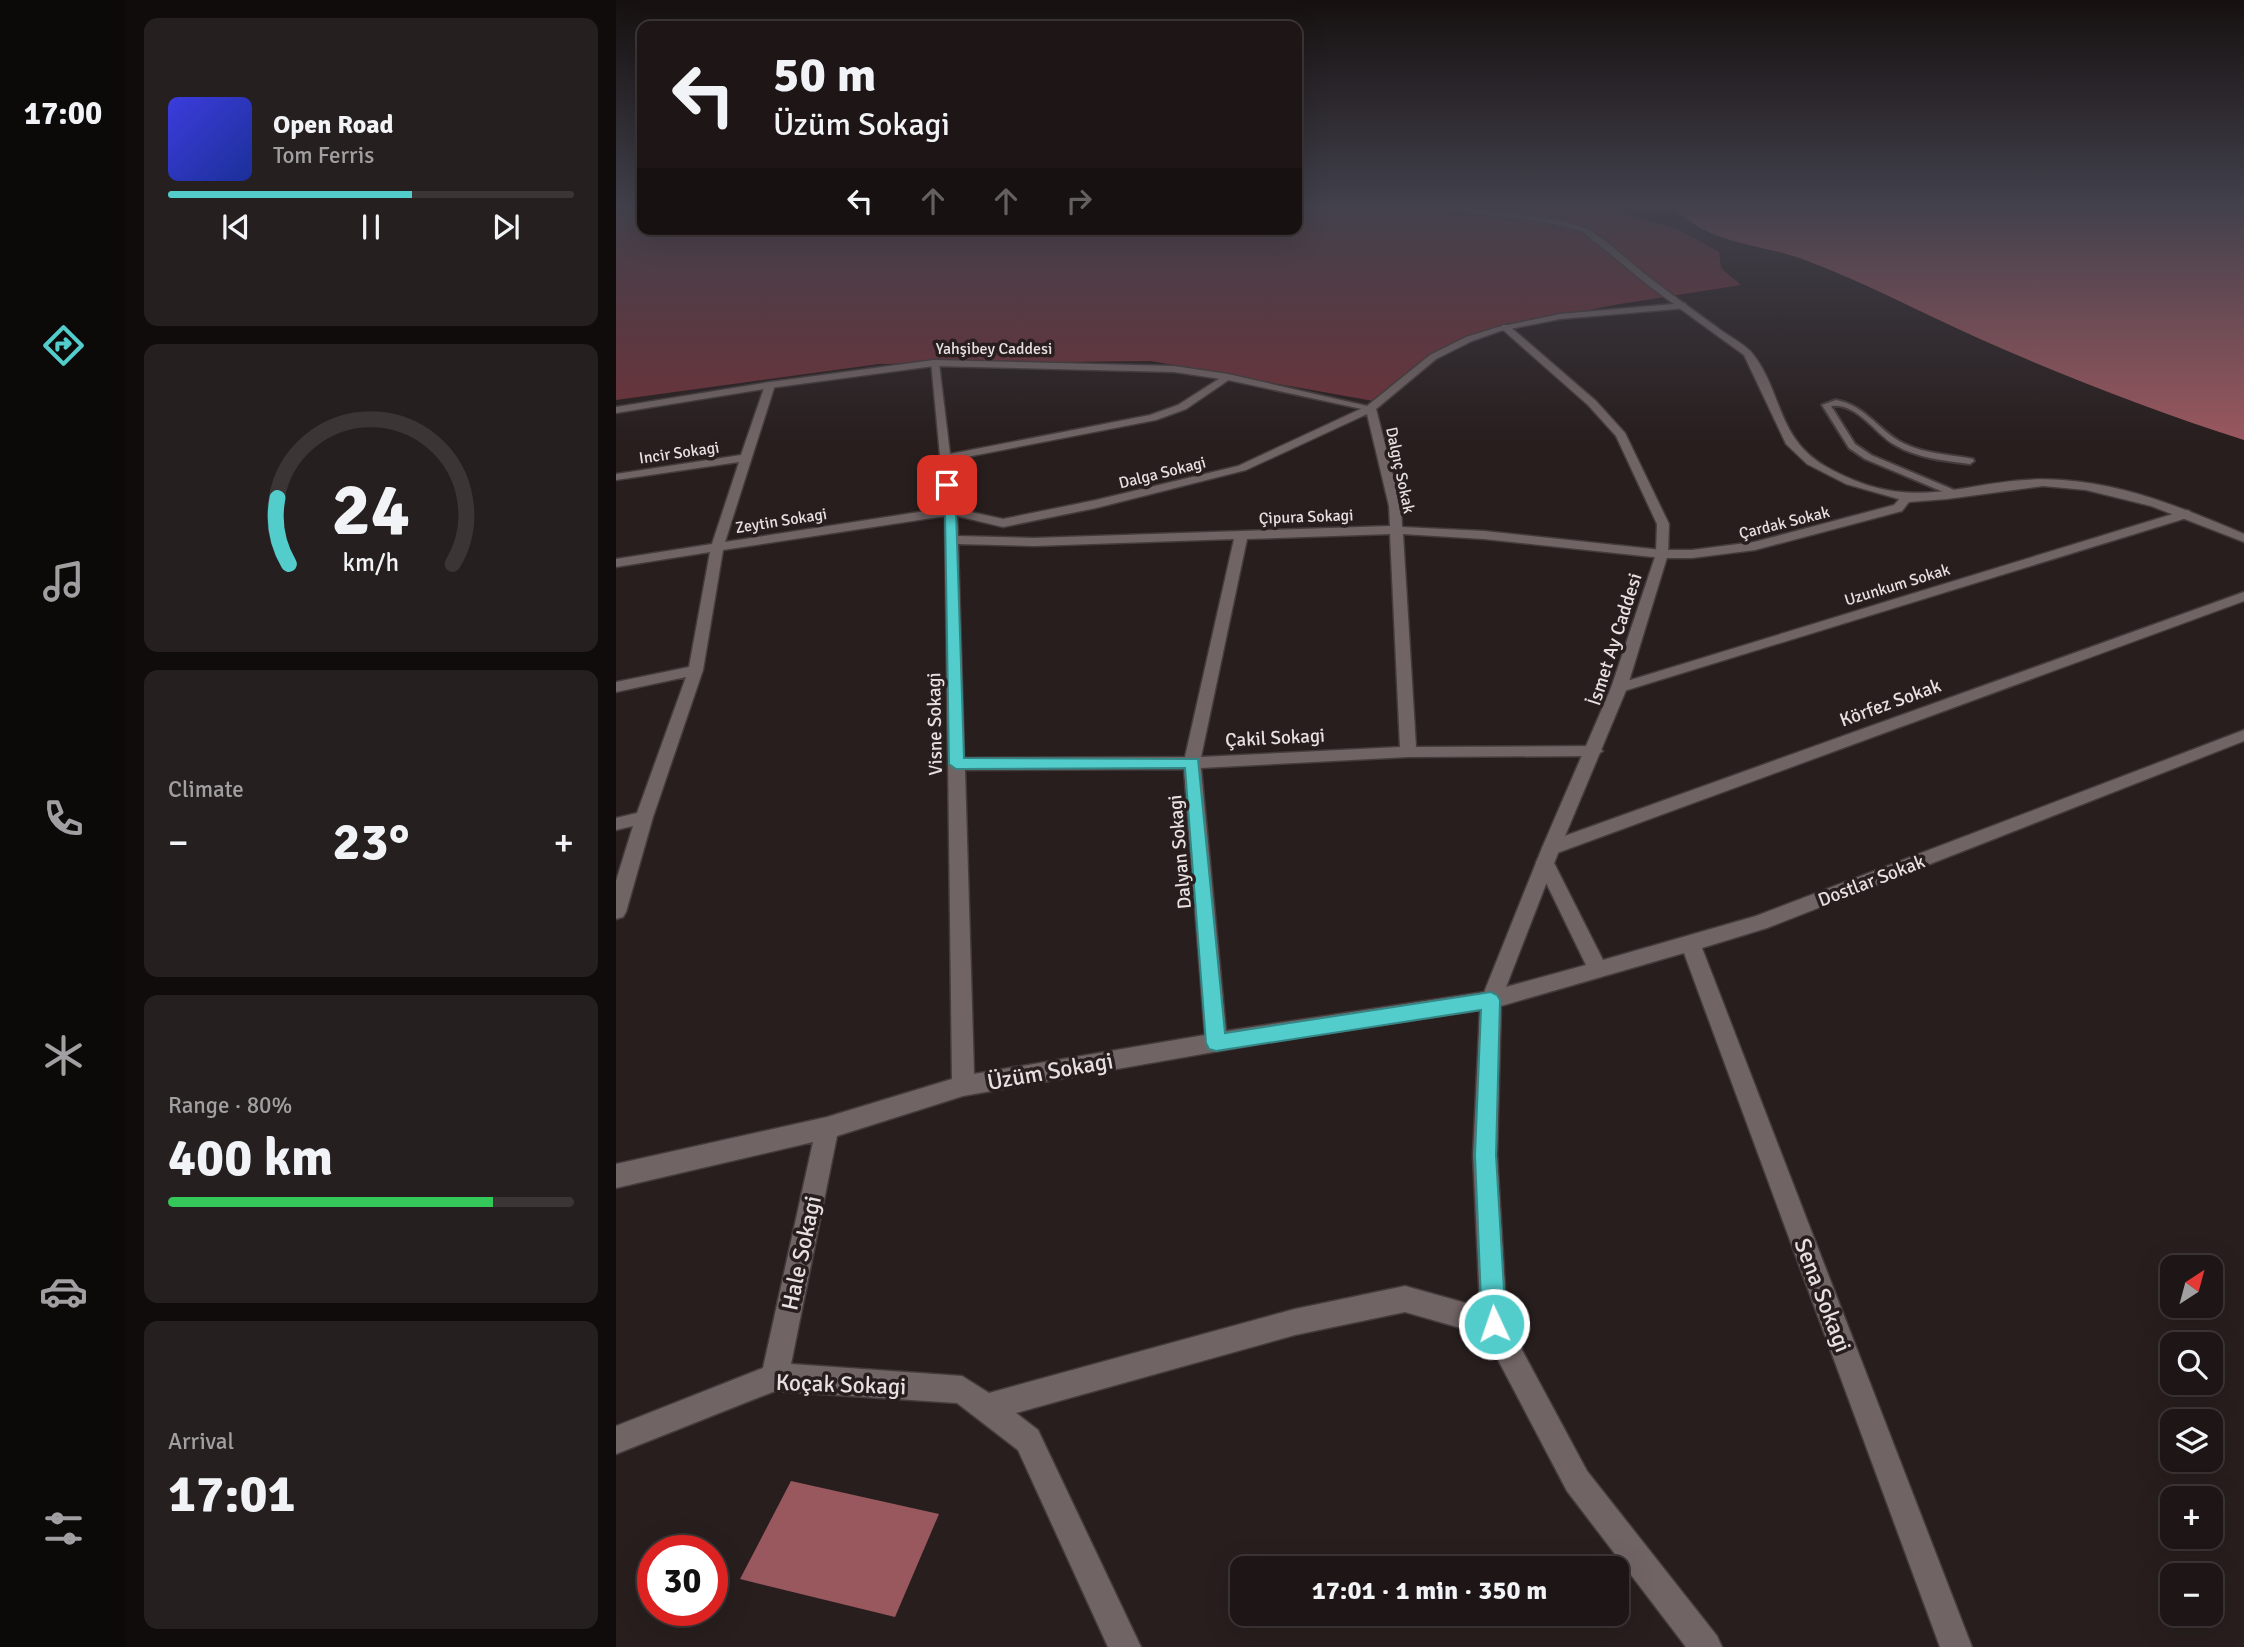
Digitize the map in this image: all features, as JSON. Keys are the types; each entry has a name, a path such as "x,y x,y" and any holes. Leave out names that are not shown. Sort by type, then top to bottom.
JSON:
{"street":[{"path":"1653,285 1734,341 1757,366 1786,436 1795,449 1827,472 1850,482 1906,498 2035,483 2059,483 2131,495 2244,538"},
{"name":"Dalgıç Sokak","path":"1408,752 1395,506 1371,408 1441,352 1476,336 1505,327 1597,313 1685,306"},
{"name":"İsmet Ay Caddesi","path":"1494,1324 1485,1155 1491,1000 1548,855 1595,751 1619,688 1662,554 1664,536 1662,524 1621,435 1592,403 1505,327"},
{"name":"Yahşibey Caddesi","path":"616,411 770,385 934,363 1051,363 1174,369 1228,377 1371,408"},
{"name":"Visne Sokagi","path":"934,363 951,511 963,1086"},
{"path":"944,458 1153,418 1182,407 1228,377"},
{"path":"616,912 643,817 696,670 717,547 770,385"},
{"name":"Dalga Sokagi","path":"951,511 1003,523 1096,505 1242,468 1371,408"},
{"name":"Incir Sokagi","path":"616,477 746,458"},
{"name":"Çardak Sokak","path":"1662,554 1713,553 1755,546 1898,508 1906,498"},
{"name":"Zeytin Sokagi","path":"616,563 951,511"},
{"name":"Uzunkum Sokak","path":"1619,688 2186,514"},
{"name":"Çipura Sokagi","path":"951,540 1034,542 1396,530 1484,535 1662,554"},
{"name":"Dalyan Sokagi","path":"1216,1043 1192,762 1241,536"},
{"name":"Körfez Sokak","path":"1548,855 2244,596"},
{"path":"616,687 696,670"},
{"name":"Dostlar Sokak","path":"1491,1000 1760,923 2244,735"},
{"name":"Çakil Sokagi","path":"956,764 1192,762 1408,752 1595,751"},
{"path":"616,824 643,817"},
{"path":"1548,855 1598,970"},
{"name":"Sena Sokagi","path":"1690,943 1956,1647"},
{"name":"Üzüm Sokagi","path":"616,1176 827,1128 963,1086 1491,1000"},
{"name":"Hale Sokagi","path":"775,1377 827,1128"},
{"path":"986,1408 1295,1322 1405,1299 1494,1324 1577,1481 1706,1647"},
{"name":"Koçak Sokagi","path":"616,1440 775,1377 962,1390 1028,1440 1118,1644"}],"lane":[{"path":"1956,494 1868,457 1852,446 1826,405 1833,402 1849,405 1895,442 1969,461"}],"shaded area":[{"path":"616,285 1741,285 1614,305 1505,327 1441,352 1379,402 1151,361 879,364 616,400"},
{"path":"1864,285 2244,285 2244,440 2144,405 1980,339"},
{"path":"791,1481 939,1514 895,1617 740,1579"}],"route":[{"path":"947,485 951,511 956,764 1192,762 1216,1043 1491,1000 1485,1155 1494,1324"}]}
